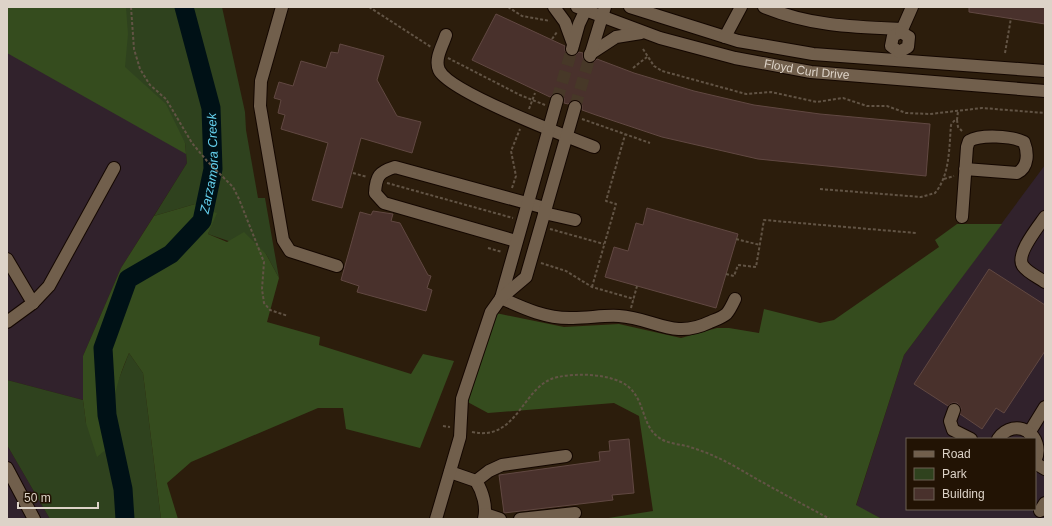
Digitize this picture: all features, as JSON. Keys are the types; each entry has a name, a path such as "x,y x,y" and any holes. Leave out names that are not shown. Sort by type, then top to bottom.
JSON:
{"street":[{"path":"282,7 261,81 260,106 283,240 290,251 337,266"},
{"path":"554,7 565,22 573,47 583,8"},
{"name":"Floyd Curl Drive","path":"630,7 647,10 738,41 813,54 898,56 1045,72"},
{"path":"725,37 741,7"},
{"path":"764,7 788,17 830,26 902,30"},
{"path":"896,79 898,56 891,46 893,36 902,30 912,7"},
{"name":"Floyd Curl Drive","path":"583,8 603,12 646,33 685,46 735,58 811,72 1045,91"},
{"path":"603,12 590,55 616,37 627,34 646,33"},
{"path":"446,35 438,57 439,70 448,81 492,105 594,147"},
{"path":"501,298 557,100"},
{"path":"436,519 450,472 460,430 462,399 491,312 501,298 526,277 566,136 576,113"},
{"path":"961,172 1017,173 1022,171 1026,164 1026,147 1024,142 1017,139 982,136 969,141 961,172 962,217"},
{"path":"516,242 384,203 375,193 376,180 384,170 395,167 527,203 545,211 575,220"},
{"path":"7,322 33,303 48,286 114,168"},
{"path":"1045,217 1021,256 1021,264 1026,270 1045,282"},
{"path":"7,260 33,303"},
{"path":"501,298 543,315 572,318 617,316 631,317 676,330 700,327 728,314 735,299"},
{"path":"1029,432 1045,408"},
{"path":"954,410 950,421 953,430 969,438"},
{"path":"999,438 1004,432 1019,428 1029,432 1034,438"},
{"path":"1036,441 1038,448 1036,457"},
{"path":"476,481 489,471 502,465 566,456"},
{"path":"1036,463 1045,469"},
{"path":"7,468 30,518"},
{"path":"450,472 476,481 483,497 485,516 500,519"},
{"path":"520,519 575,513"}],"path":[{"path":"131,7 134,49 140,69 150,85 166,99 197,149 213,169 233,186 264,262 262,289 264,303 270,310 288,316"},
{"path":"369,7 440,53 546,106"},
{"path":"508,7 522,16 556,22"},
{"path":"1005,53 1011,18"},
{"path":"552,38 559,30"},
{"path":"643,49 654,66 662,71 746,94 771,92 817,102 843,98 867,106 887,106 912,113 930,114 982,108 1045,113"},
{"path":"634,68 647,57"},
{"path":"528,111 535,93"},
{"path":"958,111 958,127 962,131"},
{"path":"576,113 625,135 650,143"},
{"path":"820,189 921,197 935,193 944,179 947,168 951,125 957,120"},
{"path":"503,216 516,176 511,151 521,127"},
{"path":"592,287 616,204 606,202 625,135"},
{"path":"944,179 961,172"},
{"path":"353,173 522,221"},
{"path":"726,274 734,276 738,265 756,267 764,220 916,234"},
{"path":"540,226 604,244"},
{"path":"736,239 760,245"},
{"path":"488,248 512,255"},
{"path":"530,260 566,271 592,287 634,299"},
{"path":"630,311 637,286"},
{"path":"443,426 484,433 496,430 516,416 524,407 531,394 547,381 558,377 608,377 622,382 640,400 649,429 659,438 716,457 830,519"}],"shaded area":[{"path":"7,7 185,143 187,163 121,268 83,356 83,400 7,380"},
{"path":"1045,165 1045,519 882,519 856,506 904,355"},
{"path":"7,445 50,519 7,519"}],"green space":[{"path":"7,7 126,7 128,34 125,67 166,104 185,143 186,154 7,53"},
{"path":"24,7 222,7 245,112 246,130 258,198 265,198 279,278 266,254 208,234 216,213 195,204 154,216 187,163 185,143"},
{"path":"195,204 217,213 208,234 227,242 244,232 266,254 279,278 267,322 320,337 319,345 411,374 423,354 454,361 420,448 346,429 343,408 318,408 191,462 167,483 178,519 161,519 143,373 129,353 114,398 110,446 97,457 86,423 83,400 83,356 121,268 154,216"},
{"path":"957,224 1002,224 904,355 856,505 882,519 602,519 653,511 639,416 614,403 488,413 462,399 491,312 564,327 619,324 681,338 717,328 729,328 759,333 764,309 820,323 834,320 939,247 935,240"},
{"path":"129,353 143,373 161,519 50,519 7,445 7,380 83,400 86,423 111,410 113,394"}],"building":[{"path":"969,7 1045,7 1045,24 969,12"},
{"path":"496,14 565,46 565,51 570,56 574,56 579,52 583,53 583,58 587,63 592,63 597,59 634,73 694,91 754,105 820,114 930,124 926,176 758,159 662,137 582,110 582,105 577,100 573,100 568,104 564,103 564,98 559,93 555,93 550,97 472,60"},
{"path":"340,44 384,56 377,80 397,116 421,122 412,153 361,138 342,208 312,200 328,143 281,129 285,115 278,113 281,100 274,98 279,82 293,86 301,61 326,68 331,52 338,53"},
{"path":"647,208 738,234 716,308 605,277 614,247 628,251 636,223 643,225"},
{"path":"373,211 393,214 391,221 400,223 428,275 431,276 427,288 432,290 426,311 357,292 359,286 341,280 360,212 371,215"},
{"path":"989,269 1045,305 1045,351 1004,413 996,408 982,429 960,414 961,408 957,403 952,403 948,406 914,384"},
{"path":"629,439 634,493 612,495 613,500 504,513 499,475 600,461 599,452 610,451 609,441"}],"waterway":[{"name":"Zarzamora Creek","path":"125,519 123,489 107,415 103,348 128,279 171,254 202,221 213,169 211,108 184,7"}],"tunnel":[{"path":"557,100 572,49"},
{"path":"575,107 590,56"}]}
